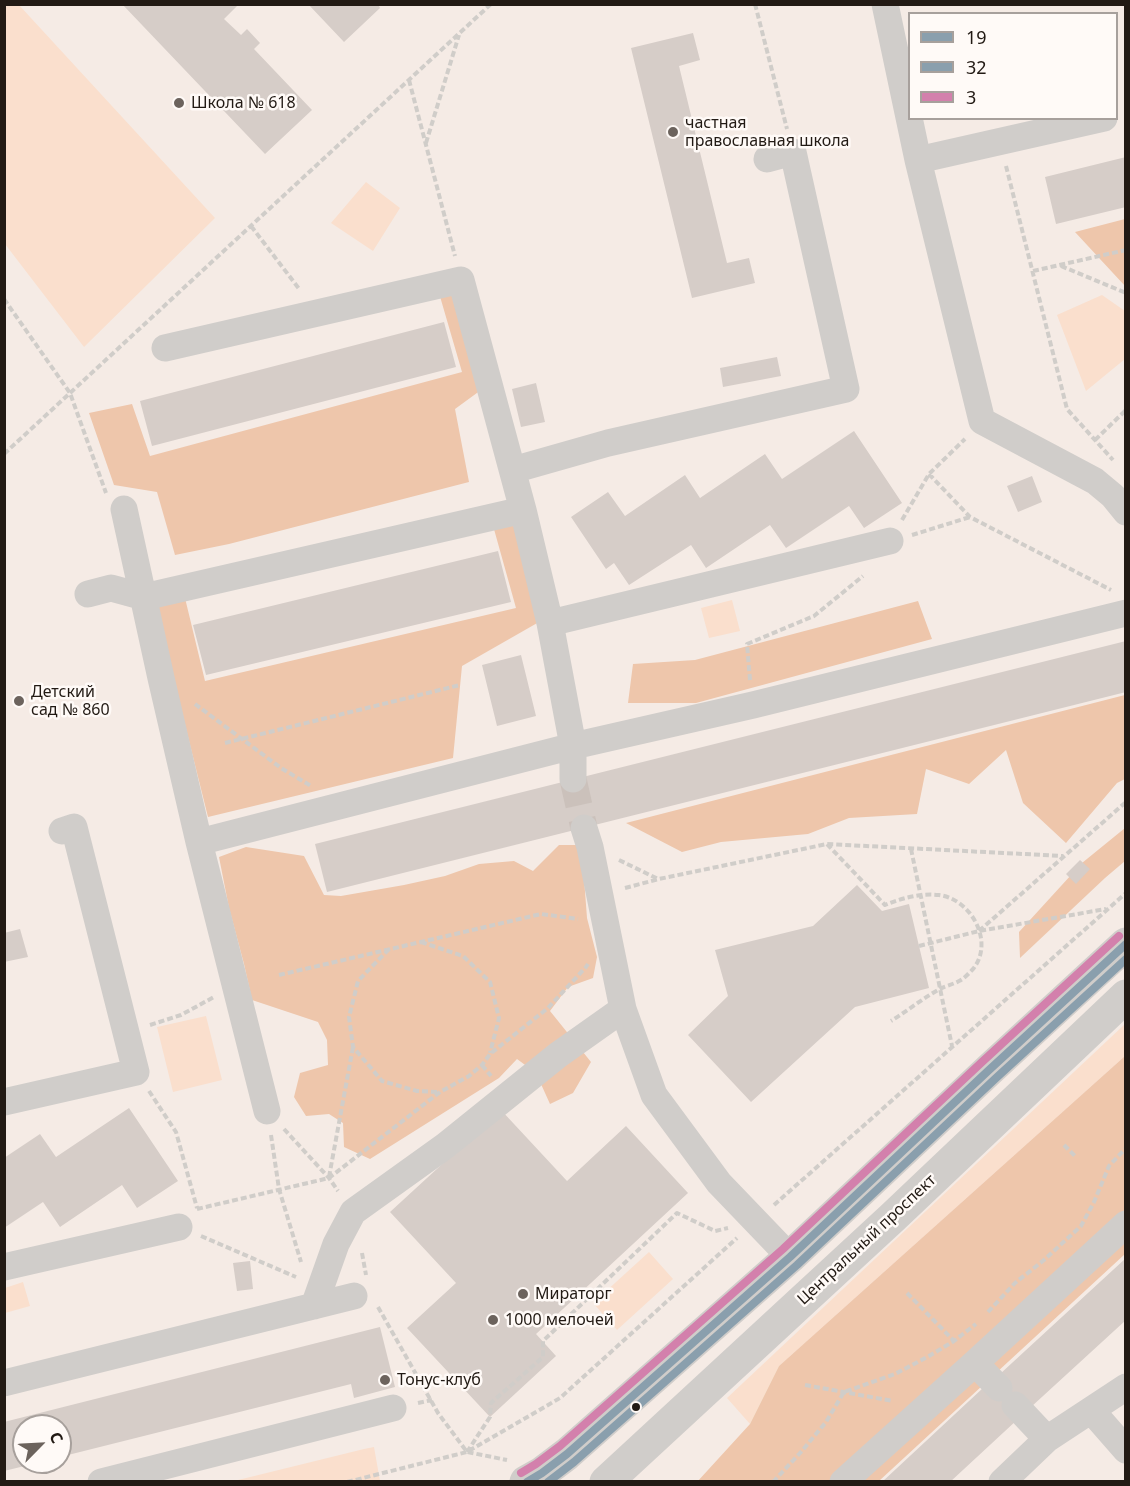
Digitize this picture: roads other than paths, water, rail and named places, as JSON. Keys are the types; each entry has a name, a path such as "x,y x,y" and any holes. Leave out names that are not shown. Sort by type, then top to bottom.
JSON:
{"main road":[{"path":"519,1474 542,1473 567,1454 790,1257 1124,946"},
{"name":"Центральный проспект","path":"606,1482 893,1217 1125,996"}],"lane":[{"path":"885,4 908,113"},
{"path":"910,120 982,422 1095,481 1120,488"},
{"path":"918,160 1095,120"},
{"path":"513,470 608,443 846,389 793,152 766,159"},
{"path":"165,348 461,280 513,470 550,622 573,746 573,779"},
{"path":"124,509 199,842 267,1111"},
{"path":"88,594 111,588 144,597 523,510"},
{"path":"550,622 890,542"},
{"path":"199,842 573,746 753,705 1120,602"},
{"path":"4,1102 136,1071 74,827 62,831"},
{"path":"587,837 623,1009 654,1095 719,1183 790,1257"},
{"path":"311,1294 353,1212 445,1146 558,1055 623,1009"},
{"path":"4,1267 188,1218"},
{"path":"843,1482 975,1364 1125,1224"},
{"path":"4,1383 311,1294 366,1294"},
{"path":"975,1364 1047,1439"},
{"path":"1002,1482 1047,1439 1125,1387"},
{"path":"101,1482 393,1408"},
{"path":"1091,1410 1125,1450"}],"tunnel":[{"path":"573,779 584,828"}],"place":[{"name":"Школа № 618","path":"179,103"},
{"name":"частная православная школа","path":"673,132"},
{"name":"Детский сад № 860","path":"19,701"},
{"name":"Мираторг","path":"523,1294"},
{"name":"1000 мелочей","path":"493,1320"},
{"name":"Тонус-клуб","path":"385,1380"}]}
